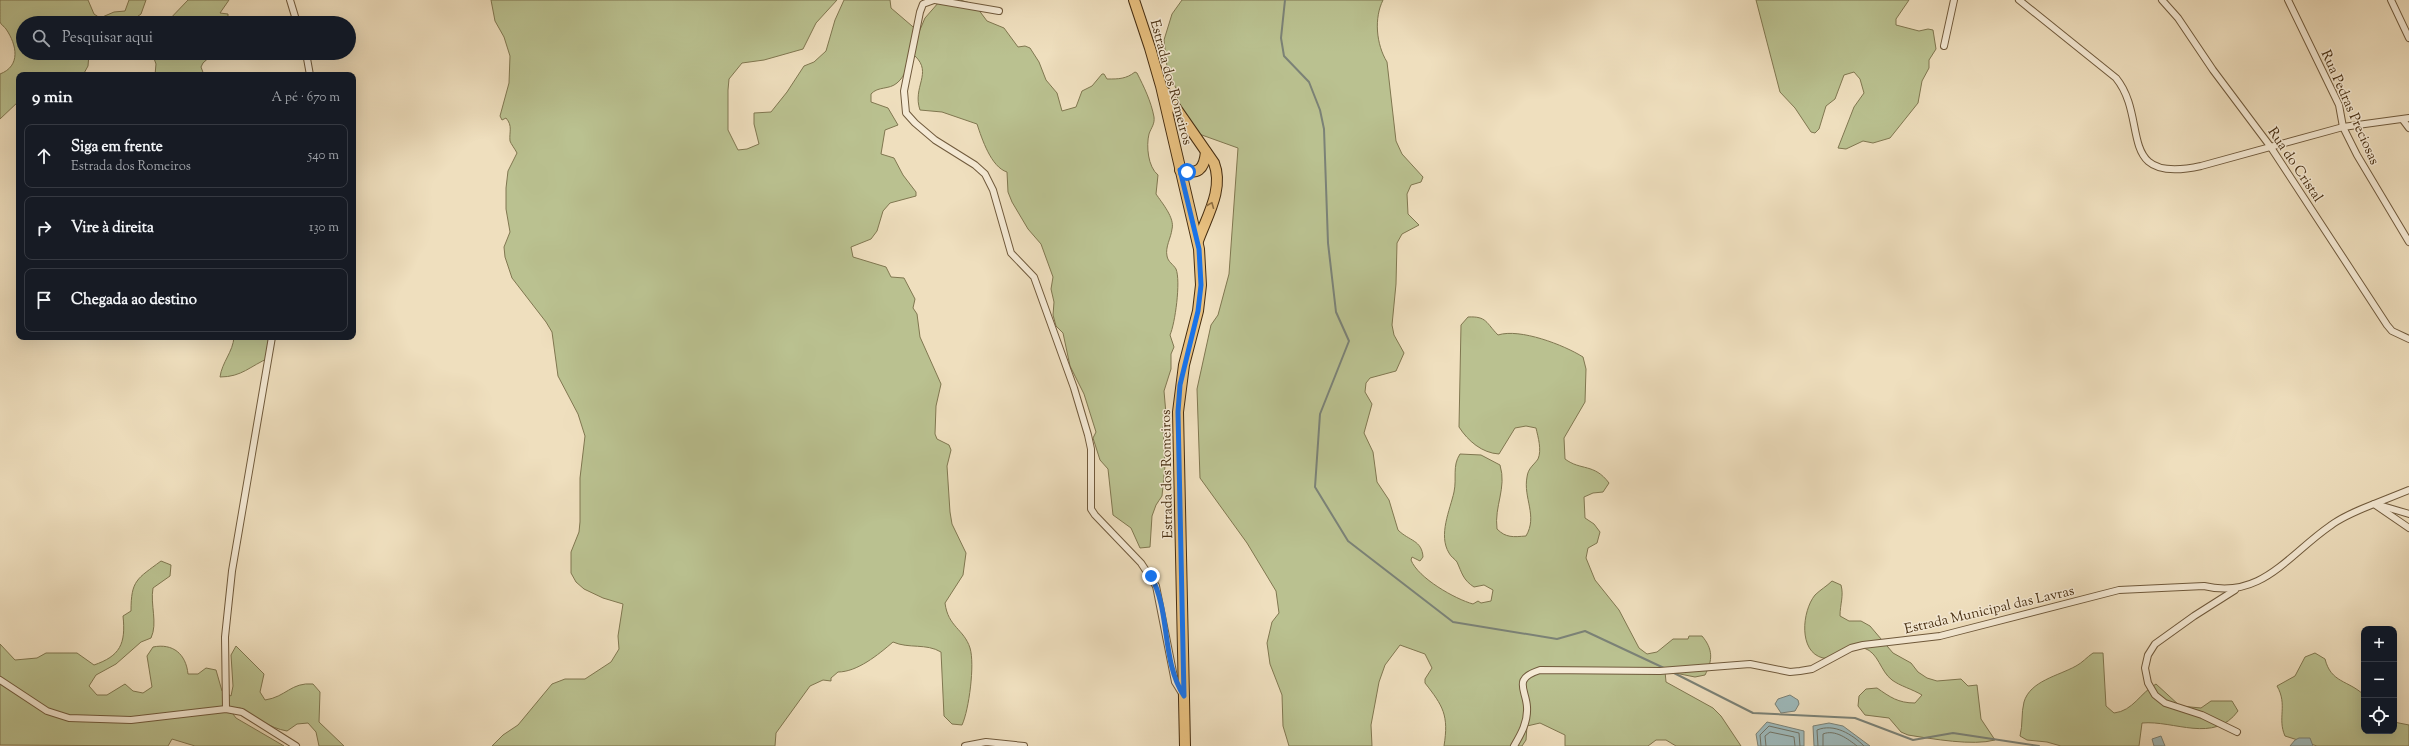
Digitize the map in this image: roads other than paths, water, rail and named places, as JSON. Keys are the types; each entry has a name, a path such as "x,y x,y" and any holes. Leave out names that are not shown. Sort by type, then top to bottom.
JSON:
{"main road":[{"name":"Estrada dos Romeiros","path":"1134,0 1150,48 1160,86 1198,241 1201,268 1198,311 1184,365 1178,412 1185,745"},
{"path":"1160,86 1206,152 1218,172 1217,192 1198,241"},
{"path":"1180,170 1193,172 1200,171 1204,166 1206,152"}],"street":[{"path":"290,0 295,16"},
{"path":"998,11 935,0 923,4 920,12 904,90 906,113 914,123 935,140 975,165 985,174 993,190 1011,253 1034,277 1074,388 1091,448 1091,508 1095,515 1141,563 1156,586 1175,682 1184,696"},
{"path":"1944,46 1954,0"},
{"path":"2019,0 2119,82 2130,104 2137,146 2144,157 2150,162 2166,169 2190,169 2343,127 2406,119 2409,128"},
{"name":"Rua do Cristal","path":"2162,0 2178,18 2213,70 2270,146 2387,325 2392,331 2409,339"},
{"name":"Rua Pedras Preciosas","path":"2288,0 2338,105 2343,127 2364,168 2409,242"},
{"path":"2391,0 2409,38"},
{"path":"307,60 309,72"},
{"path":"226,709 225,637 230,585 241,509 271,340"},
{"name":"Estrada Municipal das Lavras","path":"1514,746 1526,722 1527,706 1522,684 1531,672 1540,670 1660,671 1750,664 1790,672 1800,671 1812,669 1857,646 1940,636 2119,590 2204,586 2223,590 2238,588 2271,574 2330,525 2349,514 2409,490"},
{"path":"2374,504 2409,514"},
{"path":"2374,504 2409,528"},
{"path":"2237,732 2160,699 2155,695 2148,683 2146,668 2148,655 2155,644 2194,616 2238,588"},
{"path":"0,680 47,711 69,718 131,720 226,709 242,712 296,746"},
{"path":"965,746 986,742 1024,746"}],"water":[{"path":"1790,695 1798,700 1799,704 1795,711 1781,713 1775,704 1778,699"},
{"path":"1767,722 1804,731 1804,746 1758,746 1756,734"},
{"path":"1829,723 1843,726 1870,746 1814,746 1813,726"},
{"path":"2161,736 2165,746 2154,746 2152,739"},
{"path":"2299,738 2310,738 2313,746 2290,746"}],"waterway":[{"path":"1285,0 1281,38 1284,56 1309,82 1320,110 1324,129 1328,243 1336,312 1349,341 1320,414 1315,487 1348,541 1453,622 1557,639 1585,631 1664,668"},
{"path":"1672,672 1753,713 1855,718 1913,740 1953,733 2039,746"}]}
